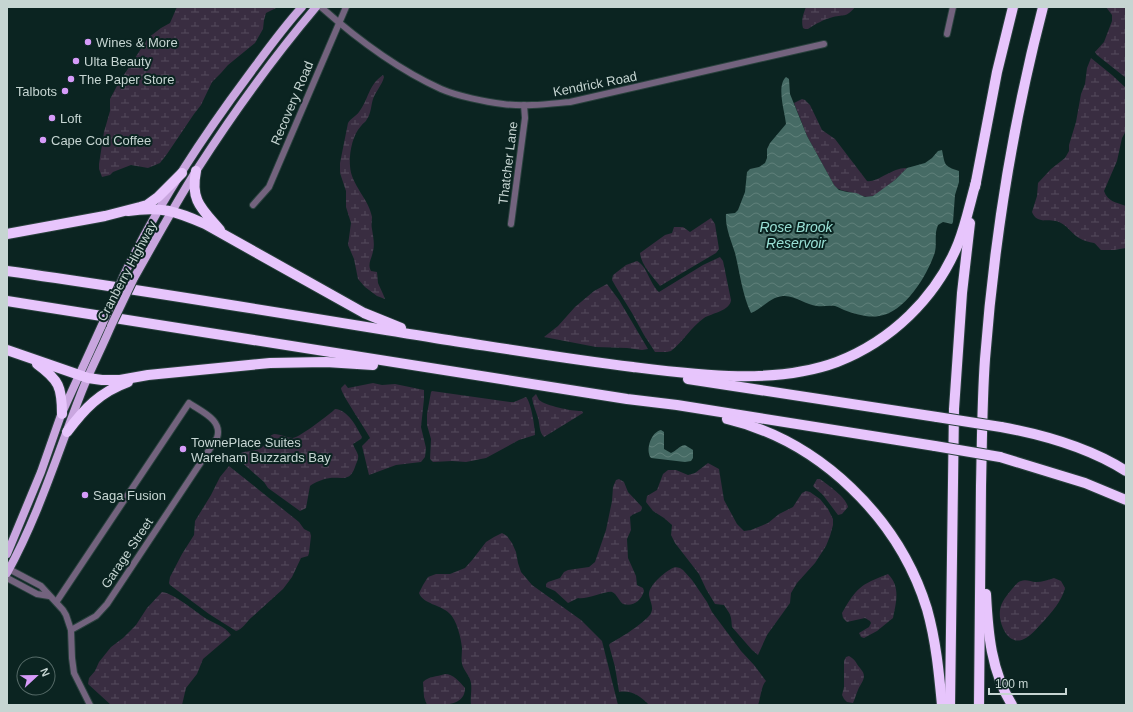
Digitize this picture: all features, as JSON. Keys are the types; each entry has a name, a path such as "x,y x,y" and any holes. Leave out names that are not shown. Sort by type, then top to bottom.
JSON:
{"highway":[{"path":"950,705 954,409 961,300 976,182 997,72 1013,7"},
{"path":"979,705 984,388 990,305 995,256 1011,148 1028,66 1043,7"},
{"path":"196,171 194,185 195,197 205,213 226,236"},
{"path":"128,211 147,205 158,197 182,173"},
{"path":"7,271 571,360 682,373 777,375 820,367 835,362 860,351 883,337 906,320 922,303 939,280 957,246 976,182"},
{"path":"7,234 128,211 160,209 172,211 205,224 364,313 393,325 441,339"},
{"path":"7,301 935,446 1000,458 1085,483 1126,500"},
{"path":"7,350 84,376 102,380 120,380 148,375 296,362 357,363 448,371"},
{"path":"25,357 54,378 62,395 62,414"},
{"path":"639,368 681,378 1001,426 1069,444 1108,460 1126,471"},
{"path":"67,432 81,412 107,391 148,375"},
{"path":"627,399 734,420 774,435 828,468 854,491 874,512 893,538 909,566 921,594 934,637 942,705"},
{"path":"981,528 992,652 999,682 1012,705"}],"main road":[{"name":"Cranberry Highway","path":"8,570 51,476 81,394 84,376 102,325 133,255 219,115 286,25 302,7"},
{"name":"Cranberry Highway","path":"7,554 41,472 62,414 111,326 134,278 196,171 252,88 316,7"}],"street":[{"name":"Kendrick Road","path":"320,7 393,63 442,89 503,104 524,105 570,102 824,44"},
{"name":"Recovery Road","path":"254,205 269,188 346,7"},
{"path":"947,34 953,7"},
{"name":"Thatcher Lane","path":"511,224 525,118 524,105"},
{"name":"Garage Street","path":"57,602 189,404 215,422 218,430 217,438 104,608 92,618 71,630"},
{"path":"8,570 41,586 65,612 71,630 74,673 90,705"},
{"path":"7,578 37,594 49,596"}],"green space":[{"path":"177,7 278,7 266,13 263,29 255,43 228,65 212,82 201,105 160,163 148,168 131,165 113,172 110,175 102,177 99,164 104,132 110,111 110,99 148,38 170,23"},
{"path":"806,7 855,7 845,15 830,18 808,29 805,29 802,25 802,20"},
{"path":"1106,7 1126,7 1126,78 1095,52 1104,42 1112,21 1112,15"},
{"path":"1091,58 1126,88 1126,131 1122,138 1117,161 1104,191 1110,200 1126,206 1126,248 1114,250 1101,250 1094,243 1085,241 1076,236 1062,223 1040,220 1034,216 1032,212 1037,196 1038,183 1051,169 1065,158 1069,151 1069,145 1076,122 1081,94 1085,84 1087,68"},
{"path":"383,75 383,80 373,99 368,117 358,130 353,140 350,166 353,179 370,210 372,217 374,246 369,266 371,271 377,272 378,283 385,299 377,296 365,287 358,279 354,259 348,245 351,223 346,207 346,191 340,173 340,163 348,123 359,112 374,83"},
{"path":"802,99 810,105 822,130 835,139 867,181 876,180 896,170 907,168 889,186 873,196 864,197 835,187 807,136 794,103"},
{"path":"711,218 715,224 719,249 716,253 660,286 645,266 640,253 665,235 672,233 674,227 683,227 690,232"},
{"path":"720,257 723,261 731,300 730,304 724,309 704,318 671,351 655,352 612,280 613,275 626,265 637,261 643,267 659,292 703,265"},
{"path":"607,284 619,300 648,349 642,350 596,347 544,337 558,326 575,307 594,291"},
{"path":"373,383 382,385 395,384 424,390 421,427 426,448 425,457 421,462 396,465 369,475 362,446 370,438 341,388 345,384 348,388"},
{"path":"432,391 510,402 526,397 531,409 535,435 519,440 486,458 466,462 433,462 430,459 431,439 427,425 427,414"},
{"path":"536,394 542,402 566,409 581,411 583,413 544,437 540,431 538,418 532,401 532,398"},
{"path":"335,409 348,415 362,437 353,444 358,455 358,460 353,472 348,477 325,479 310,486 306,508 300,511 268,488 264,482 238,459 239,454 261,448 270,436 274,434 291,438 297,437"},
{"path":"708,463 719,469 724,500 737,524 744,531 751,530 768,523 779,514 793,507 802,493 806,491 820,499 828,509 833,519 833,525 826,546 815,563 797,583 791,593 790,603 767,635 758,655 732,627 730,615 724,605 715,604 699,574 675,543 671,535 672,525 653,511 646,502 647,496 657,490 663,474 668,470 676,470 688,475 695,473"},
{"path":"229,466 299,522 304,529 310,532 311,536 308,556 301,558 292,577 283,589 236,631 209,614 169,583 170,577 194,535 195,521 220,477"},
{"path":"619,479 624,482 628,492 642,507 641,511 630,517 631,530 627,539 628,558 636,576 637,585 643,588 643,595 639,600 630,605 623,604 612,592 586,598 578,598 568,603 555,591 546,587 546,584 560,578 564,572 568,570 589,567 595,562 606,530 612,501 613,487 616,480"},
{"path":"817,479 820,479 827,484 847,503 848,507 842,514 838,515 823,495 813,486"},
{"path":"502,533 507,536 512,543 521,572 532,585 581,620 602,641 618,705 471,705 471,683 462,664 460,634 452,616 446,610 424,600 419,593 428,577 436,574 450,574 465,568 486,542"},
{"path":"675,567 683,570 692,580 712,612 766,681 762,689 758,705 649,705 636,694 619,692 615,667 609,645 635,628 649,616 652,609 649,595 652,587 667,571"},
{"path":"888,574 895,584 896,590 893,618 877,631 864,638 861,637 859,633 869,627 871,623 870,621 865,618 847,622 843,618 842,613 852,597 860,588 871,581"},
{"path":"1054,578 1061,581 1065,588 1059,602 1034,632 1024,639 1018,641 1013,640 1002,627 1000,610 1004,599 1017,583 1021,581 1025,580 1038,582"},
{"path":"162,592 178,599 205,618 222,627 231,635 203,659 197,674 186,688 182,705 111,705 88,684 89,678 111,647 136,625 147,608"},
{"path":"849,656 855,661 864,674 853,703 847,702 842,695 844,687 844,661 846,657"},
{"path":"445,674 454,677 461,683 465,688 464,694 461,699 451,704 427,705 424,697 423,682 430,678"}],"water":[{"name":"Rose Brook Reservoir","path":"786,77 789,79 790,94 807,136 834,185 839,190 856,193 865,197 873,196 895,180 907,168 925,163 938,151 942,150 947,166 959,171 959,182 955,195 953,222 952,224 943,222 938,225 936,232 935,252 927,271 914,291 906,300 898,308 889,313 879,316 866,316 843,310 835,306 813,305 792,297 783,296 770,301 751,313 743,291 735,253 727,229 726,214 735,213 738,210 745,192 747,172 750,169 759,167 765,163 767,158 767,149 770,143 786,124 781,93 783,81"},
{"path":"661,430 664,432 664,449 671,453 685,445 693,450 693,458 691,461 685,462 651,458 649,455 650,442 654,434"}],"place":[{"name":"Wines & More","path":"88,42"},
{"name":"Ulta Beauty","path":"76,61"},
{"name":"The Paper Store","path":"71,79"},
{"name":"Talbots","path":"65,91"},
{"name":"Loft","path":"52,118"},
{"name":"Cape Cod Coffee","path":"43,140"},
{"name":"TownePlace Suites Wareham Buzzards Bay","path":"183,449"},
{"name":"Saga Fusion","path":"85,495"}]}
